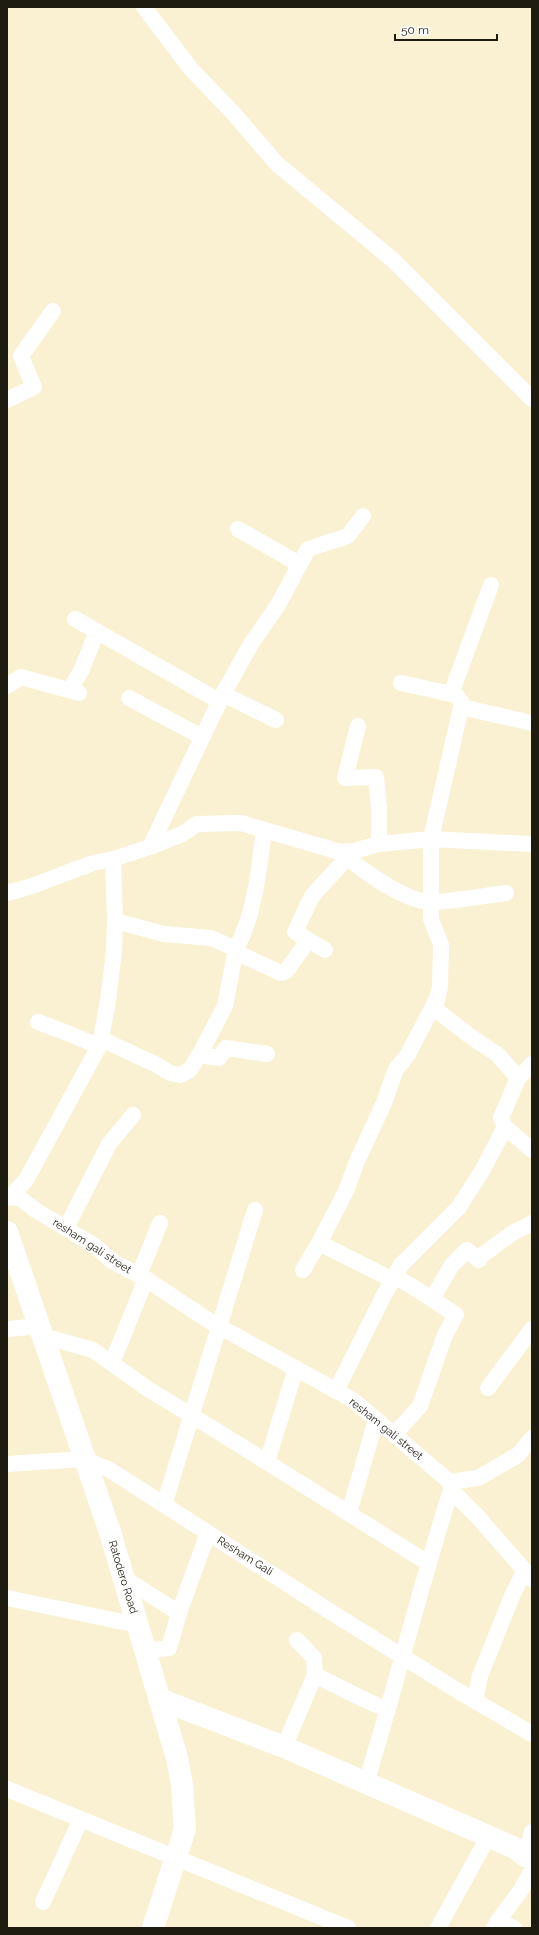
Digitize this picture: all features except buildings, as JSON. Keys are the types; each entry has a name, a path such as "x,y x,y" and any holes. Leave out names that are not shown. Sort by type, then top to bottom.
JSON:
{"main road":[{"name":"Ratodero Road","path":"7,1232 42,1331 124,1578 177,1758 182,1785 185,1829 153,1928"},
{"path":"159,1699 284,1747 514,1848 530,1861"}],"street":[{"path":"144,7 190,69 235,115 277,164 393,260 532,399"},
{"path":"7,400 34,387 21,356 53,311"},
{"path":"150,847 221,698 251,644 278,605 308,549 348,536 363,516"},
{"path":"238,529 299,564"},
{"path":"451,694 491,585"},
{"path":"75,618 221,698 276,720"},
{"path":"7,686 21,677 74,692 97,631"},
{"path":"401,683 456,695 462,703 431,839 431,919 441,945 442,968 435,1009 498,1055 518,1078"},
{"path":"130,698 202,737"},
{"path":"461,707 532,723"},
{"path":"358,726 346,778 376,777 379,808 378,844"},
{"path":"7,892 29,886 93,863 113,859 150,847 182,834 197,824 242,823 344,855 383,883 408,896 431,902 506,893"},
{"path":"38,1022 157,1064 170,1073 180,1075 190,1070 225,1006 235,951 242,938 254,893 264,830"},
{"path":"326,950 308,941 295,932 312,896 344,855 378,844 431,839 532,844"},
{"path":"9,1198 26,1180 99,1043 109,994 115,921 113,859"},
{"path":"115,921 164,934 211,938 281,973 286,971 308,941"},
{"path":"303,1270 346,1191 357,1161 384,1103 396,1069 407,1056 437,999"},
{"path":"199,1055 219,1058 226,1048 267,1054"},
{"path":"532,1064 518,1078 501,1118 505,1127 532,1150"},
{"path":"66,1228 109,1144 133,1115"},
{"path":"336,1391 394,1278 404,1262 459,1207 482,1171 505,1127"},
{"name":"resham gali street","path":"9,1198 21,1199 95,1246 112,1260 143,1277 219,1327 353,1400 394,1434 451,1486 508,1550 528,1575"},
{"path":"164,1504 193,1416 255,1210"},
{"path":"112,1363 143,1277 160,1223"},
{"path":"432,1299 452,1265 468,1250 479,1260 481,1256 511,1234 532,1223"},
{"path":"319,1243 394,1278 432,1299 456,1315 445,1335 420,1406 394,1434"},
{"path":"7,1329 42,1331 93,1350 148,1389 428,1563"},
{"path":"488,1388 532,1329"},
{"path":"267,1462 296,1368"},
{"path":"349,1513 376,1420"},
{"path":"366,1783 404,1656 428,1563 451,1486 478,1478 518,1455 531,1443"},
{"path":"7,1464 84,1460"},
{"name":"Resham Gali","path":"84,1460 110,1470 404,1656 532,1734"},
{"path":"145,1651 169,1648 179,1613 208,1533"},
{"path":"475,1700 480,1676 512,1596 528,1575"},
{"path":"124,1578 179,1613"},
{"path":"7,1598 138,1625"},
{"path":"284,1747 315,1675 314,1658 297,1640"},
{"path":"315,1675 388,1710"},
{"path":"7,1789 177,1857 348,1928"},
{"path":"43,1902 81,1819"},
{"path":"514,1928 496,1925 521,1890 530,1861 532,1832"},
{"path":"438,1928 488,1837"}]}
